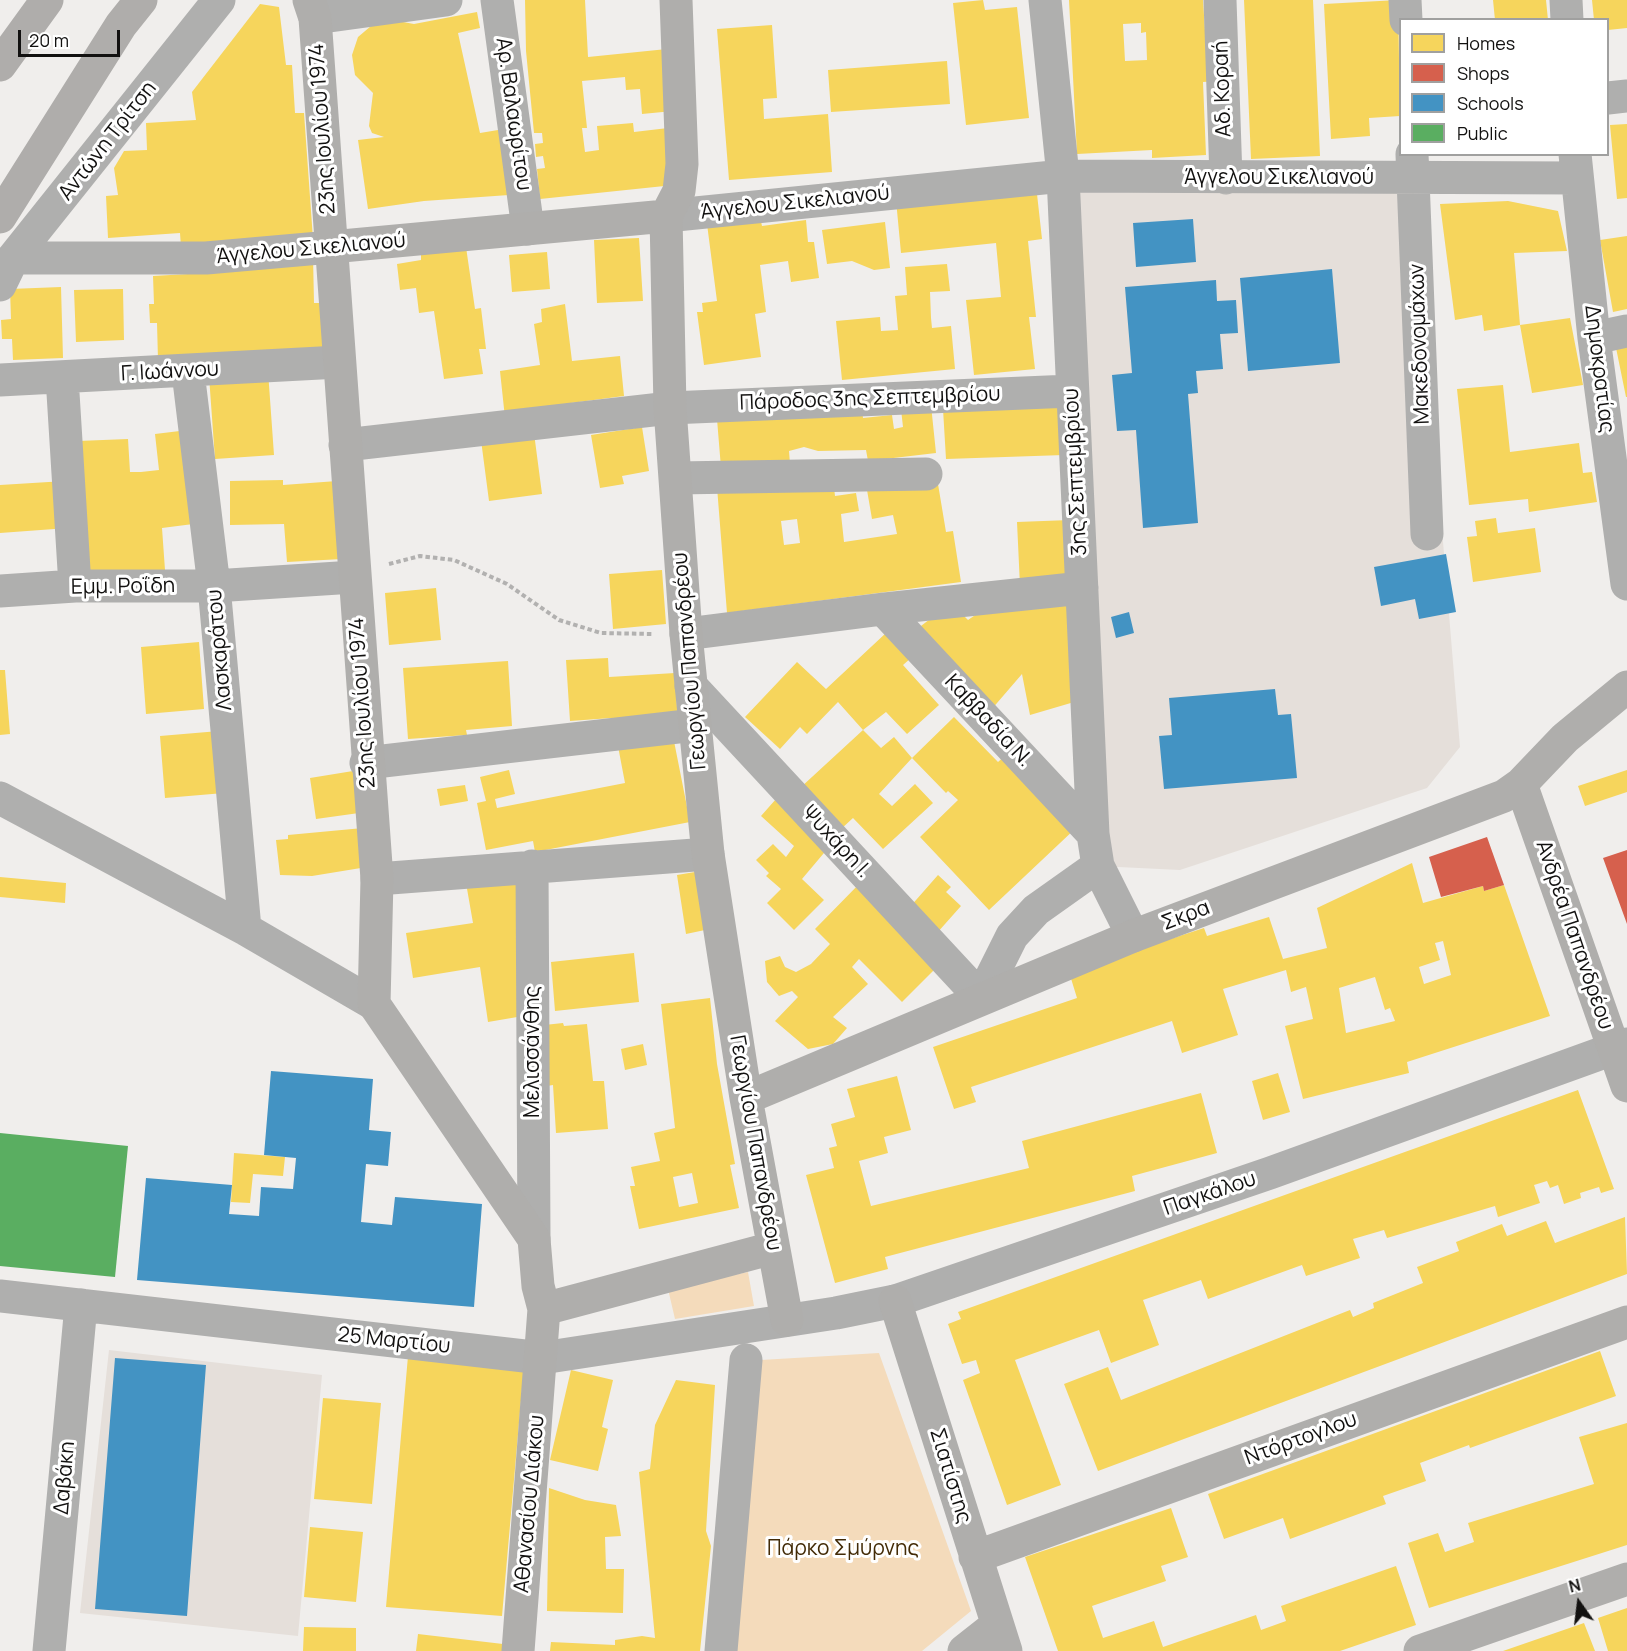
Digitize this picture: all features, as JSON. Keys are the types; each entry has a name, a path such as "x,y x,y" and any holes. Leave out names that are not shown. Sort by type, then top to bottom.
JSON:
{"highway":[{"path":"0,65 47,0"},
{"path":"0,217 122,25 141,0"}],"street":[{"name":"Αντώνη Τρίτση","path":"7,272 219,0"},
{"path":"312,9 446,0"},
{"name":"Αρ. Βαλαωρίτου","path":"497,0 528,229"},
{"name":"Γεωργίου Παπανδρέου","path":"676,0 682,165 679,191 666,216 670,408 686,634 708,854 746,1098 787,1320"},
{"name":"3ης Σεπτεμβρίου","path":"1045,0 1063,176 1071,391 1096,850 1133,936"},
{"name":"Αδ. Κοραή","path":"1220,0 1226,178"},
{"path":"1405,0 1406,18"},
{"path":"1566,0 1567,18"},
{"name":"23ης Ιουλίου 1974","path":"312,9 331,248 366,763 377,879 374,1004"},
{"path":"1609,98 1627,96"},
{"name":"Άγγελου Σικελιανού","path":"7,272 331,248 1063,176 1226,178 1412,166 1576,166"},
{"name":"Μακεδονομάχων","path":"1412,166 1427,534"},
{"name":"Δημοκρατίας","path":"1576,166 1594,338 1617,437 1627,584"},
{"path":"1594,338 1627,331"},
{"name":"Γ. Ιωάννου","path":"0,380 188,372 339,362"},
{"name":"Λασκαράτου","path":"188,372 214,586 245,929"},
{"path":"62,377 75,586"},
{"name":"Πάροδος 3ης Σεπτεμβρίου","path":"670,408 1071,391"},
{"path":"345,445 670,408"},
{"path":"676,478 926,474"},
{"name":"Εμμ. Ροΐδη","path":"0,591 75,586 214,586 354,577"},
{"path":"686,634 883,609 1082,588"},
{"name":"Καββαδία Ν.","path":"883,609 1096,850"},
{"name":"Ψυχάρη Ι.","path":"691,686 981,998"},
{"name":"Σκρα","path":"746,1098 1133,936 1504,796 1521,784 1547,755 1619,698"},
{"path":"366,763 695,725"},
{"name":"Ανδρέα Παπανδρέου","path":"1521,784 1620,1046 1627,1086"},
{"path":"0,798 245,929 374,1004 534,1239 538,1286 544,1309 542,1358"},
{"path":"981,998 1012,936 1096,850"},
{"path":"377,879 708,854"},
{"name":"Μελισσάνθης","path":"532,866 534,1239"},
{"name":"Παγκάλου","path":"787,1320 894,1301 1270,1173 1620,1046"},
{"path":"544,1309 773,1248"},
{"name":"25 Μαρτίου","path":"0,1296 542,1358 787,1320"},
{"name":"Σιατίστης","path":"894,1301 1001,1638"},
{"name":"Δαβάκη","path":"49,1651 81,1305"},
{"name":"Ντόρτογλου","path":"975,1557 1627,1322"},
{"name":"Αθανασίου Διάκου","path":"518,1651 542,1358"},
{"path":"721,1651 746,1360"},
{"path":"1420,1651 1627,1579"},
{"path":"964,1651 1001,1638"}],"path":[{"path":"354,577 420,556 454,560 507,584 560,620 601,633 686,634"}],"shaded area":[{"path":"1063,176 1413,179 1460,747 1427,788 1180,870 1098,866"},
{"path":"109,1350 322,1375 298,1636 80,1613"}],"green space":[{"path":"748,1272 754,1306 675,1319 668,1289"},
{"name":"Πάρκο Σμύρνης","path":"879,1353 971,1611 922,1651 734,1651 761,1360"}],"building: Homes":[{"path":"525,0 585,0 588,57 667,49 673,111 642,114 640,89 626,90 625,77 582,81 587,128 582,128 585,152 599,150 597,126 633,123 634,132 668,128 674,185 540,199 537,169 545,168 543,156 536,157 535,144 543,143 542,133 534,133 526,51"},
{"path":"983,0 985,10 1017,7 1029,118 966,125 953,3"},
{"path":"1069,0 1203,0 1205,30 1218,81 1203,82 1206,155 1152,158 1152,150 1077,154","holes":["1141,23 1141,33 1146,32 1147,60 1125,61 1123,24"]},
{"path":"1244,0 1313,0 1320,156 1251,159"},
{"path":"1398,0 1399,116 1369,118 1370,136 1331,139 1324,4"},
{"path":"1493,0 1546,0 1548,18 1495,18"},
{"path":"1592,0 1627,0 1627,28 1609,30 1609,18 1594,18"},
{"path":"260,4 279,7 286,65 292,65 295,113 304,113 313,239 181,247 180,233 108,238 106,196 118,195 114,168 124,151 147,150 146,123 196,120 192,92"},
{"path":"477,12 480,28 458,33 480,133 504,129 509,195 424,201 368,209 358,140 384,137 372,133 369,126 373,93 355,75 352,55 358,37 371,26 392,20 414,24"},
{"path":"772,25 777,98 763,99 764,119 828,114 832,172 729,180 717,29"},
{"path":"947,61 950,104 831,112 828,70"},
{"path":"1627,124 1627,198 1617,199 1610,125"},
{"path":"1037,194 1042,239 1028,241 1036,317 1029,317 1035,369 974,375 966,300 1001,297 996,243 901,253 896,200"},
{"path":"1508,201 1558,211 1567,251 1514,253 1520,325 1484,331 1482,315 1455,320 1440,204"},
{"path":"760,217 762,226 806,220 808,242 814,242 819,278 791,282 788,261 760,265 766,312 755,314 761,357 704,365 697,312 703,312 702,303 717,301 707,224"},
{"path":"885,222 890,268 874,270 852,261 827,264 822,230"},
{"path":"1627,236 1627,309 1613,312 1600,240"},
{"path":"639,238 643,301 597,303 594,240"},
{"path":"466,247 475,309 481,308 486,349 479,349 483,374 444,379 434,311 419,313 416,288 400,290 397,264 421,260 421,254"},
{"path":"547,252 550,289 512,292 509,255"},
{"path":"313,256 314,303 330,303 332,353 158,360 157,323 150,323 149,304 154,304 153,276 188,274"},
{"path":"947,264 950,291 930,292 931,318 932,328 951,326 955,369 842,380 836,321 880,317 881,331 898,330 895,296 907,295 905,267"},
{"path":"61,287 63,358 13,360 12,339 2,339 1,320 11,319 10,289"},
{"path":"123,289 124,340 76,342 74,290"},
{"path":"565,304 572,361 620,356 624,396 571,403 505,418 500,371 540,365 534,324 542,322 541,309"},
{"path":"1570,318 1583,385 1532,393 1520,325"},
{"path":"1627,335 1627,397 1626,397 1614,338"},
{"path":"268,371 274,455 215,459 209,376"},
{"path":"1503,385 1510,452 1579,443 1583,473 1592,472 1597,502 1529,512 1528,499 1469,505 1457,389"},
{"path":"1062,402 1064,455 946,459 943,409"},
{"path":"931,405 936,453 868,461 866,450 818,451 804,447 789,451 790,464 721,468 717,419 862,410 863,418 892,415 894,429 903,427 901,409"},
{"path":"642,427 649,471 622,476 624,484 600,488 591,435"},
{"path":"188,430 201,523 162,528 165,570 85,575 78,441 128,439 130,472 141,472 159,470 155,434"},
{"path":"534,433 542,494 489,501 481,440"},
{"path":"937,478 946,532 953,531 961,582 727,613 717,487 833,479 835,496 856,493 859,511 841,514 844,542 897,534 893,515 872,519 867,490","holes":["797,519 800,543 784,545 781,521"]},
{"path":"283,480 283,485 337,481 342,559 287,562 284,524 230,525 230,481"},
{"path":"65,481 68,528 0,533 0,485"},
{"path":"1496,518 1498,533 1535,528 1541,572 1473,582 1467,537 1477,536 1475,521"},
{"path":"1070,520 1072,583 1020,586 1017,522"},
{"path":"662,570 666,624 613,629 609,574"},
{"path":"436,588 441,640 389,645 385,593"},
{"path":"1073,596 1081,700 1030,715 1022,674 991,710 917,629 951,603 968,620 987,607"},
{"path":"887,632 911,658 903,665 939,705 907,734 886,712 863,730 838,702 807,734 800,727 780,749 745,717 797,662 826,689"},
{"path":"199,642 204,709 146,714 141,647"},
{"path":"608,658 609,677 675,673 678,725 611,718 570,721 566,660"},
{"path":"508,661 512,726 466,730 467,735 408,739 403,668"},
{"path":"0,670 5,670 10,734 0,735"},
{"path":"954,717 998,762 1007,754 1077,827 989,910 920,837 958,800 948,791 946,793 912,758"},
{"path":"863,730 881,748 894,737 912,758 879,794 892,806 915,784 933,803 883,849 853,818 840,830 800,788"},
{"path":"219,731 224,793 165,798 160,736"},
{"path":"672,731 690,822 535,852 533,841 486,850 477,803 486,801 480,777 509,770 515,794 495,799 497,808 625,783 617,741"},
{"path":"1627,770 1627,792 1585,806 1578,786"},
{"path":"353,771 359,813 316,819 310,778"},
{"path":"465,785 468,801 440,806 437,789"},
{"path":"776,799 829,847 802,879 824,900 794,930 767,903 781,889 766,876 769,873 756,860 773,844 786,857 794,846 761,816"},
{"path":"363,828 367,867 312,876 280,875 276,840 288,839 288,835"},
{"path":"1412,863 1423,903 1483,886 1484,891 1504,885 1550,1016 1407,1062 1409,1073 1303,1099 1285,1026 1313,1019 1306,987 1291,992 1286,970 1223,989 1238,1035 1182,1053 1172,1021 971,1087 976,1102 954,1109 933,1047 1077,998 1069,972 1204,928 1207,936 1269,917 1283,959 1327,948 1317,908","holes":["1443,941 1451,975 1424,984 1419,967 1440,960 1435,943","1375,977 1385,1010 1390,1008 1395,1021 1346,1033 1339,988"]},
{"path":"695,872 705,930 686,934 677,875"},
{"path":"520,875 529,1015 488,1022 480,967 413,978 406,933 473,923 466,883"},
{"path":"938,875 951,887 946,892 961,906 937,933 909,908"},
{"path":"0,877 66,883 65,903 0,897"},
{"path":"863,880 944,960 902,1002 859,959 852,967 868,984 833,1017 847,1028 833,1044 808,1049 775,1021 798,997 792,991 779,996 767,982 765,961 780,956 785,967 796,972 811,964 830,944 815,929"},
{"path":"634,953 639,1002 555,1011 551,962"},
{"path":"710,998 717,1064 735,1164 730,1165 739,1208 639,1229 630,1186 635,1186 631,1167 660,1161 654,1133 675,1128 661,1004","holes":["692,1173 698,1203 679,1207 673,1177"]},
{"path":"563,1023 564,1026 587,1024 593,1081 604,1081 608,1129 556,1133 553,1085 541,1087 535,1026"},
{"path":"643,1044 647,1065 625,1070 621,1049"},
{"path":"1278,1073 1290,1112 1263,1120 1252,1081"},
{"path":"897,1076 911,1130 884,1137 888,1153 859,1161 871,1206 1029,1168 1022,1141 1201,1093 1217,1153 1132,1176 1135,1191 885,1257 888,1269 835,1283 806,1175 834,1168 829,1148 837,1146 831,1124 855,1117 847,1089"},
{"path":"1578,1090 1614,1189 1601,1193 1599,1187 1580,1193 1581,1198 1564,1204 1558,1185 1550,1188 1547,1181 1534,1185 1540,1203 1498,1217 1495,1206 1387,1238 1384,1230 1353,1239 1360,1258 1306,1276 1302,1265 1208,1299 1201,1280 1143,1300 1159,1345 1111,1363 1099,1330 1015,1360 1061,1485 1007,1505 963,1380 980,1373 976,1360 962,1364 948,1324 961,1319 958,1312"},
{"path":"234,1153 285,1157 283,1176 253,1174 250,1203 231,1202"},
{"path":"1625,1217 1627,1274 1098,1471 1064,1384 1108,1367 1121,1400 1350,1310 1353,1317 1374,1308 1373,1303 1423,1283 1417,1267 1459,1251 1456,1242 1502,1224 1507,1236 1546,1221 1555,1243"},
{"path":"1600,1351 1616,1396 1470,1448 1469,1445 1420,1463 1426,1481 1383,1496 1386,1504 1290,1539 1283,1518 1224,1539 1208,1494"},
{"path":"408,1356 524,1366 502,1616 386,1607"},
{"path":"571,1370 613,1380 602,1427 608,1429 598,1471 550,1460"},
{"path":"676,1380 715,1385 706,1531 711,1546 700,1651 550,1651 551,1642 615,1645 615,1640 642,1636 655,1638 639,1472 650,1469 655,1425"},
{"path":"323,1398 381,1403 372,1504 314,1499"},
{"path":"1627,1423 1627,1545 1429,1608 1408,1543 1438,1533 1445,1552 1474,1542 1468,1523 1594,1484 1579,1437"},
{"path":"549,1488 585,1500 616,1505 621,1536 605,1537 606,1569 624,1569 623,1613 547,1611"},
{"path":"1171,1508 1188,1557 1161,1566 1166,1581 1092,1606 1103,1638 1154,1621 1163,1647 1256,1615 1261,1630 1286,1621 1281,1606 1396,1566 1416,1625 1340,1651 1058,1651 1025,1557"},
{"path":"310,1527 363,1532 356,1602 304,1597"},
{"path":"1627,1608 1627,1651 1608,1651 1598,1618"},
{"path":"1584,1623 1595,1651 1503,1651"},
{"path":"304,1627 356,1628 356,1651 303,1651"},
{"path":"418,1634 503,1644 502,1651 416,1651"}],"building: Shops":[{"path":"1487,837 1504,885 1484,891 1483,886 1441,897 1429,857"},
{"path":"1627,850 1627,924 1603,858"}],"building: Schools":[{"path":"1193,219 1196,262 1136,267 1133,223"},
{"path":"1332,269 1340,363 1248,371 1240,278"},
{"path":"1216,280 1217,301 1236,300 1238,333 1220,334 1223,369 1196,371 1198,393 1188,394 1198,523 1143,528 1136,430 1117,431 1112,375 1132,373 1125,287"},
{"path":"1446,554 1456,612 1419,619 1415,599 1381,606 1374,567"},
{"path":"1129,612 1134,633 1116,638 1111,617"},
{"path":"1275,689 1278,715 1291,714 1297,778 1164,789 1159,736 1172,735 1169,698"},
{"path":"271,1071 373,1079 369,1130 391,1132 388,1166 366,1164 361,1222 392,1225 395,1197 482,1204 474,1307 137,1280 146,1178 232,1185 229,1214 259,1216 261,1187 293,1189 296,1158 264,1155"},
{"path":"115,1358 206,1365 187,1616 95,1609"}],"building: Public":[{"path":"0,1133 128,1146 115,1277 0,1266"}]}
